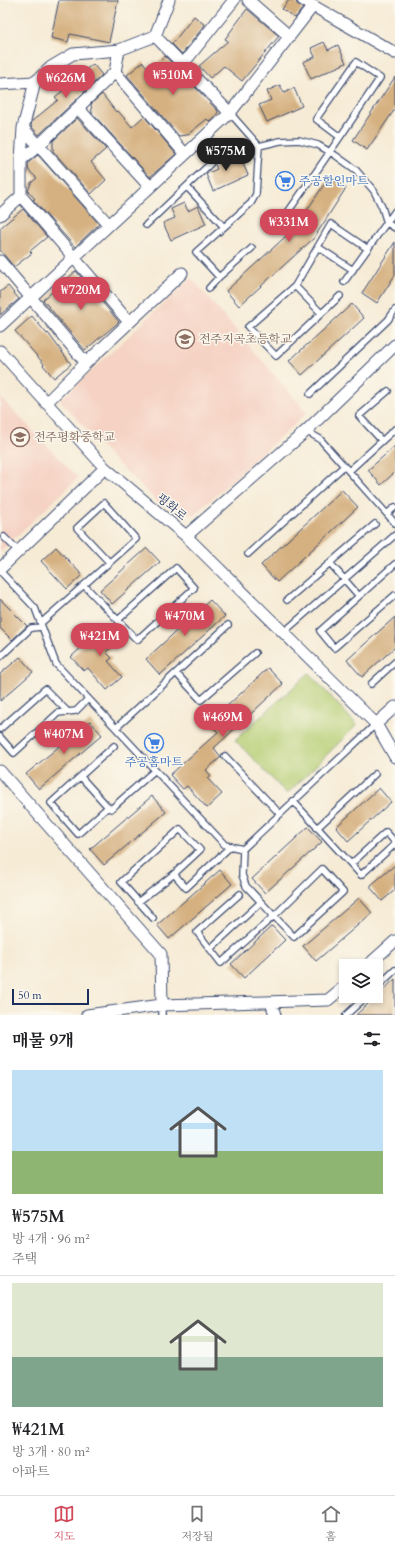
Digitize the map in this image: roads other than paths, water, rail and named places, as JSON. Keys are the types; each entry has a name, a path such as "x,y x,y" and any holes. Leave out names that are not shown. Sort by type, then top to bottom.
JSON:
{"street":[{"path":"130,322 21,196 23,128 35,82 51,66 73,54 119,50 155,36 169,0"},
{"path":"183,64 234,0"},
{"path":"248,0 289,36"},
{"path":"0,326 230,113 289,36 312,2 395,53"},
{"path":"155,36 230,113"},
{"path":"21,160 38,146 115,72 119,50"},
{"path":"115,72 186,154"},
{"path":"0,84 35,82"},
{"path":"78,108 150,187"},
{"path":"23,128 109,225"},
{"path":"0,215 21,196"},
{"path":"0,261 86,363"},
{"path":"46,403 86,363 182,273"},
{"name":"평화로","path":"0,352 104,468 186,536 306,430 395,345"},
{"path":"0,570 104,468"},
{"path":"186,536 376,724 395,757"},
{"path":"376,724 395,707"},
{"path":"0,771 161,954 162,1010"},
{"path":"375,959 395,941"},
{"path":"87,1015 271,1002 328,1000 339,991"},
{"path":"271,1002 275,1015"}],"lane":[{"path":"288,212 330,152 380,78 356,62 316,120 340,137"},
{"path":"219,277 196,252 251,203 256,194 259,146 230,113"},
{"path":"259,146 280,141 299,140 318,145 330,152 356,170 374,191 382,207 387,223 395,228"},
{"path":"146,225 210,164"},
{"path":"187,187 224,227"},
{"path":"344,282 395,211"},
{"path":"340,296 276,356 248,327 296,286 330,224 368,249"},
{"path":"318,247 353,270"},
{"path":"209,288 219,277 252,248"},
{"path":"296,286 322,313"},
{"path":"310,394 388,320 395,310"},
{"path":"382,441 359,416 388,391"},
{"path":"349,471 395,429"},
{"path":"306,430 320,439 395,524"},
{"path":"248,554 344,466"},
{"path":"1,654 32,628 42,625 109,562 136,539 104,503 77,528 109,562"},
{"path":"387,514 395,507"},
{"path":"287,600 375,524"},
{"path":"284,632 395,535"},
{"path":"4,537 18,552"},
{"path":"330,563 359,596"},
{"path":"395,564 320,631 334,648 395,595"},
{"path":"84,585 137,640 194,588 176,568 118,620"},
{"path":"0,570 35,608 56,664 225,845 243,848"},
{"path":"116,728 228,625"},
{"path":"176,673 201,700 254,653"},
{"path":"371,684 395,662"},
{"path":"0,729 45,690 68,712"},
{"path":"0,737 14,753 58,713 76,711 88,699"},
{"path":"240,894 197,932 221,963 274,916 322,869 343,892 294,937 274,916 246,886 242,875 243,848 376,724"},
{"path":"108,807 78,834 51,803 114,746"},
{"path":"226,756 280,814"},
{"path":"81,777 111,809 155,770"},
{"path":"317,828 375,774"},
{"path":"293,801 361,875 395,843 386,832 351,864"},
{"path":"138,902 174,874 200,850 180,829 121,882 138,902 153,918"},
{"path":"174,874 186,888 231,846"},
{"path":"210,949 261,902"},
{"path":"383,981 395,970"},
{"path":"346,1015 359,1003"}],"place":[{"name":"주공할인마트","path":"285,181"},
{"name":"전주지곡초등학교","path":"185,339"},
{"name":"전주평화중학교","path":"20,437"},
{"name":"주공홈마트","path":"154,743"}]}
